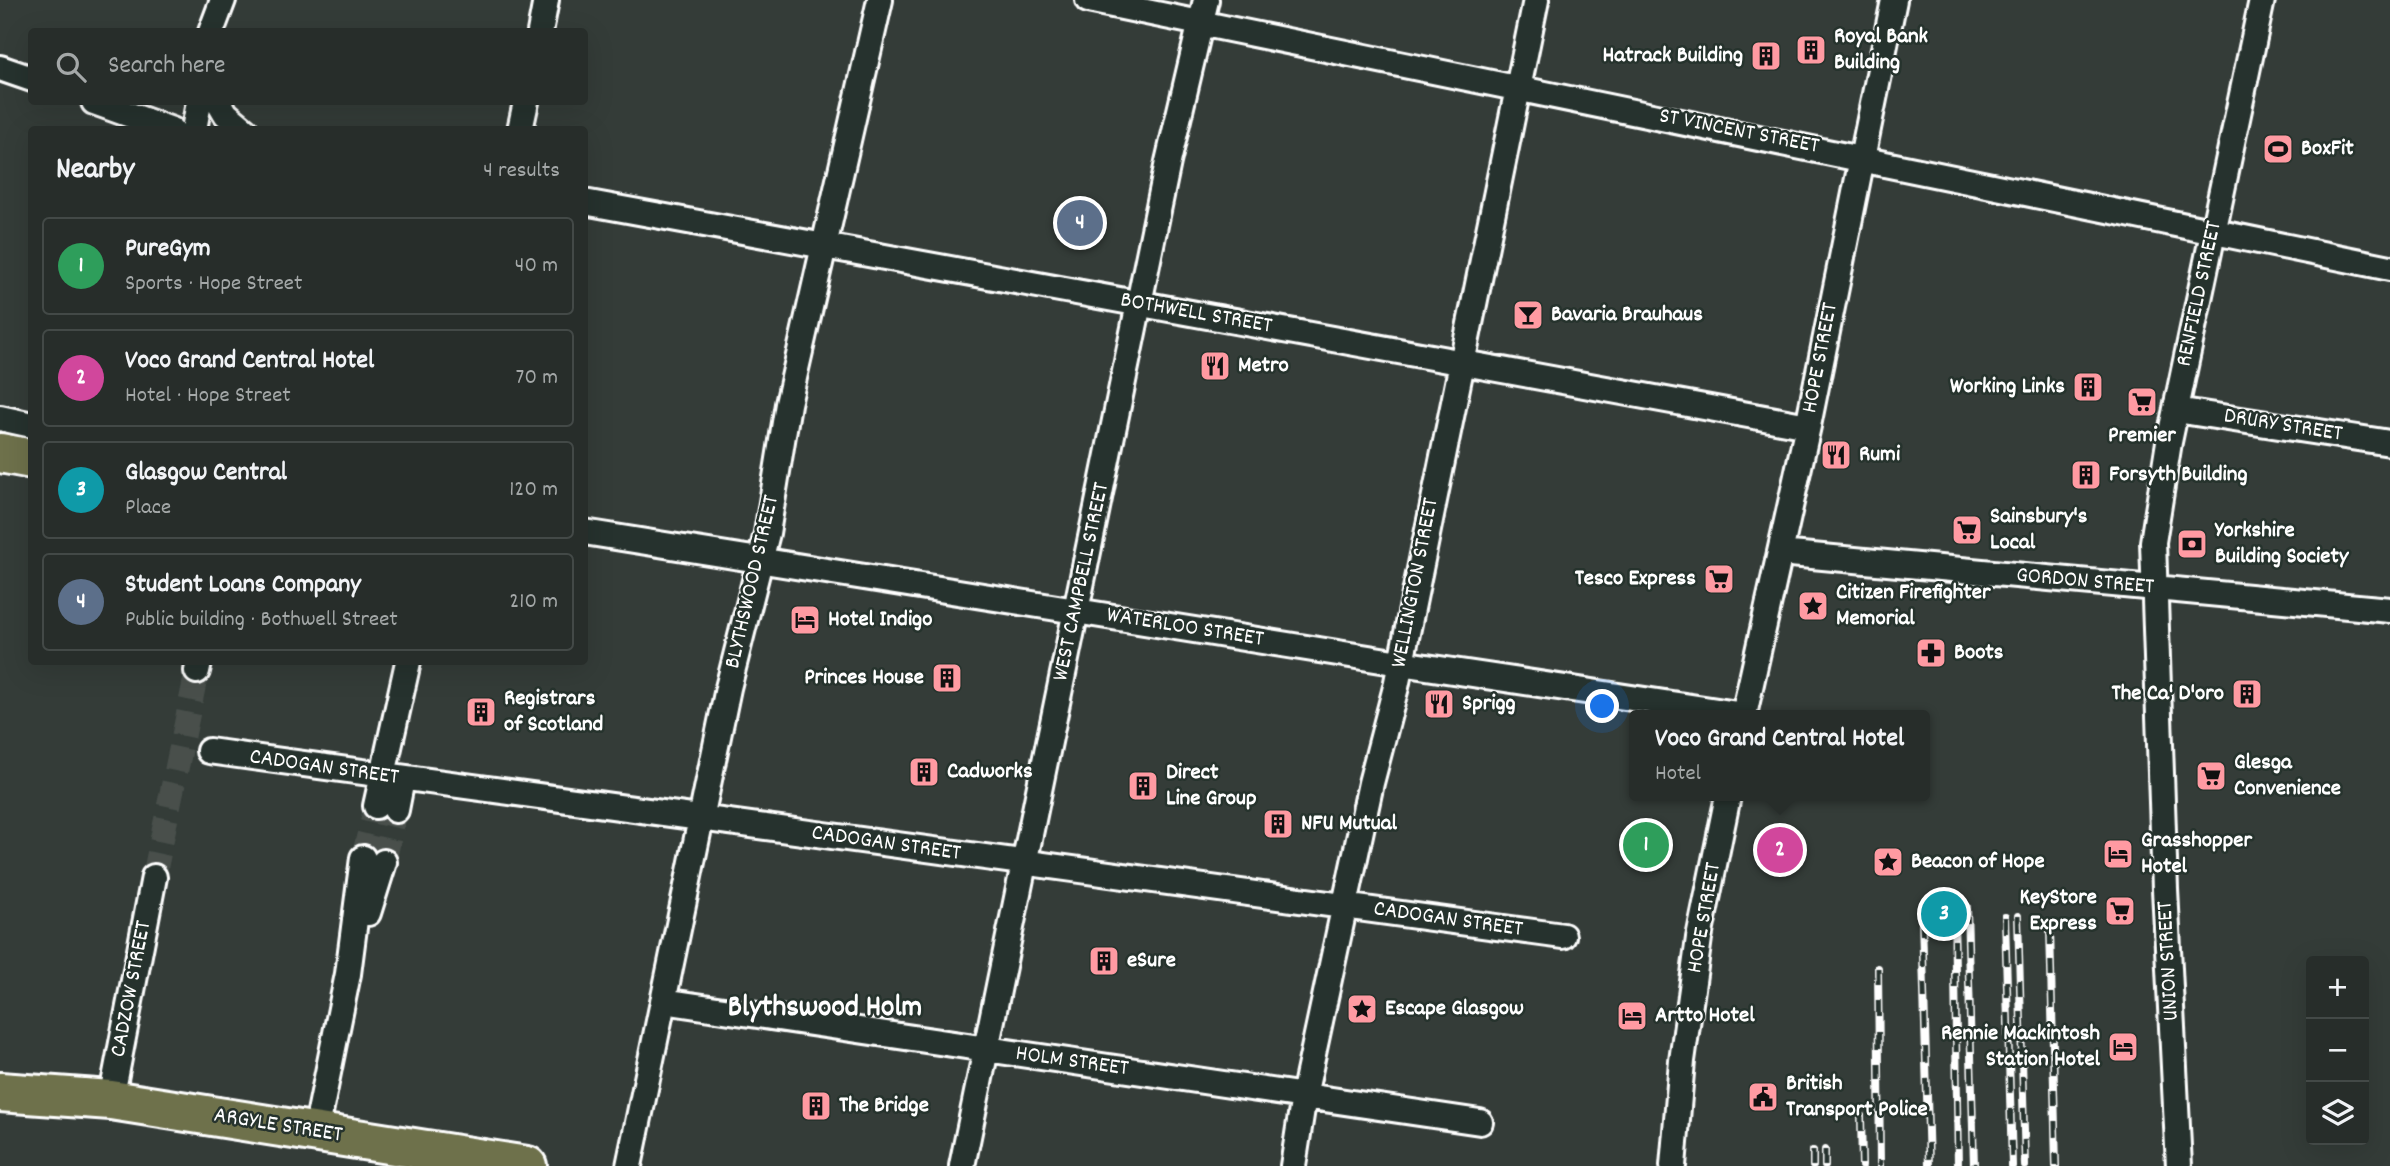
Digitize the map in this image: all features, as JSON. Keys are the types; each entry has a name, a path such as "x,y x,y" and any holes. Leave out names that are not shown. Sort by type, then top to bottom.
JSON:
{"main road":[{"path":"0,453 28,458"},
{"name":"ARGYLE STREET","path":"0,1072 111,1100"},
{"name":"ARGYLE STREET","path":"0,1092 111,1100 316,1132 443,1159 527,1166"}],"street":[{"path":"212,28 223,0"},
{"path":"541,28 547,0"},
{"name":"BLYTHSWOOD STREET","path":"628,1166 728,688 761,562 788,404 822,246 859,101 880,0"},
{"name":"ST VINCENT STREET","path":"1088,0 1204,12 1518,87 2390,268"},
{"name":"WELLINGTON STREET","path":"1293,1166 1304,1096 1371,783 1400,663 1536,0"},
{"name":"HOPE STREET","path":"1745,710 1808,426 1860,157 1894,0"},
{"name":"RENFIELD STREET","path":"2155,589 2154,532 2176,410 2262,0"},
{"name":"WEST CAMPBELL STREET","path":"961,1166 1021,863 1139,303 1204,12"},
{"path":"101,105 161,126"},
{"path":"195,126 198,105"},
{"path":"221,105 226,114 240,126"},
{"path":"521,126 525,105"},
{"name":"BOTHWELL STREET","path":"588,203 1808,426"},
{"name":"DRURY STREET","path":"2176,410 2390,443"},
{"path":"0,418 28,424"},
{"name":"WATERLOO STREET","path":"588,533 1711,710"},
{"name":"GORDON STREET","path":"1780,553 2390,610"},
{"name":"UNION STREET","path":"2155,589 2179,1166"},
{"path":"386,808 408,665"},
{"name":"CADOGAN STREET","path":"209,751 1563,936"},
{"name":"HOPE STREET","path":"1673,1166 1682,1061 1699,938 1727,801"},
{"path":"316,1132 374,860"},
{"name":"CADZOW STREET","path":"111,1100 154,877"},
{"name":"HOLM STREET","path":"663,1001 1480,1122"}],"tunnel":[{"path":"154,877 197,671"},
{"path":"363,858 376,806"},
{"path":"384,862 396,810"}],"railway":[{"path":"1967,907 1974,1166"},
{"path":"1954,908 1958,1166"},
{"path":"2018,916 2025,1166"},
{"path":"2005,917 2012,1166"},
{"path":"1922,919 1929,1166"},
{"path":"2050,929 2056,1166"},
{"path":"1878,968 1880,1166"},
{"path":"1861,1116 1862,1166"},
{"path":"1825,1150 1825,1166"},
{"path":"1813,1151 1813,1166"}],"place":[{"name":"Royal Bank Building","path":"1811,50"},
{"name":"Hatrack Building","path":"1766,56"},
{"name":"BoxFit","path":"2278,149"},
{"name":"Student Loans Company","path":"1080,223"},
{"name":"Bavaria Brauhaus","path":"1528,315"},
{"name":"Metro","path":"1215,366"},
{"name":"Working Links","path":"2088,387"},
{"name":"Premier","path":"2142,402"},
{"name":"Rumi","path":"1836,455"},
{"name":"Forsyth Building","path":"2086,475"},
{"name":"Sainsbury's Local","path":"1967,530"},
{"name":"Yorkshire Building Society","path":"2192,544"},
{"name":"Tesco Express","path":"1719,579"},
{"name":"Citizen Firefighter Memorial","path":"1813,606"},
{"name":"Hotel Indigo","path":"805,620"},
{"name":"Boots","path":"1931,653"},
{"name":"Princes House","path":"947,678"},
{"name":"The Ca' D'oro","path":"2247,694"},
{"name":"Sprigg","path":"1439,704"},
{"name":"Registrars of Scotland","path":"481,712"},
{"name":"Cadworks","path":"924,772"},
{"name":"Glesga Convenience","path":"2211,776"},
{"name":"Direct Line Group","path":"1143,786"},
{"name":"NFU Mutual","path":"1278,824"},
{"name":"PureGym","path":"1646,845"},
{"name":"Voco Grand Central Hotel","path":"1780,850"},
{"name":"Grasshopper Hotel","path":"2118,854"},
{"name":"Beacon of Hope","path":"1888,862"},
{"name":"KeyStore Express","path":"2120,911"},
{"name":"Glasgow Central","path":"1944,914"},
{"name":"eSure","path":"1104,961"},
{"name":"Escape Glasgow","path":"1362,1009"},
{"name":"Artto Hotel","path":"1632,1016"},
{"name":"Rennie Mackintosh Station Hotel","path":"2123,1047"},
{"name":"British Transport Police","path":"1763,1097"},
{"name":"The Bridge","path":"816,1106"}],"district":[{"name":"Blythswood Holm","path":"825,1009"}]}
